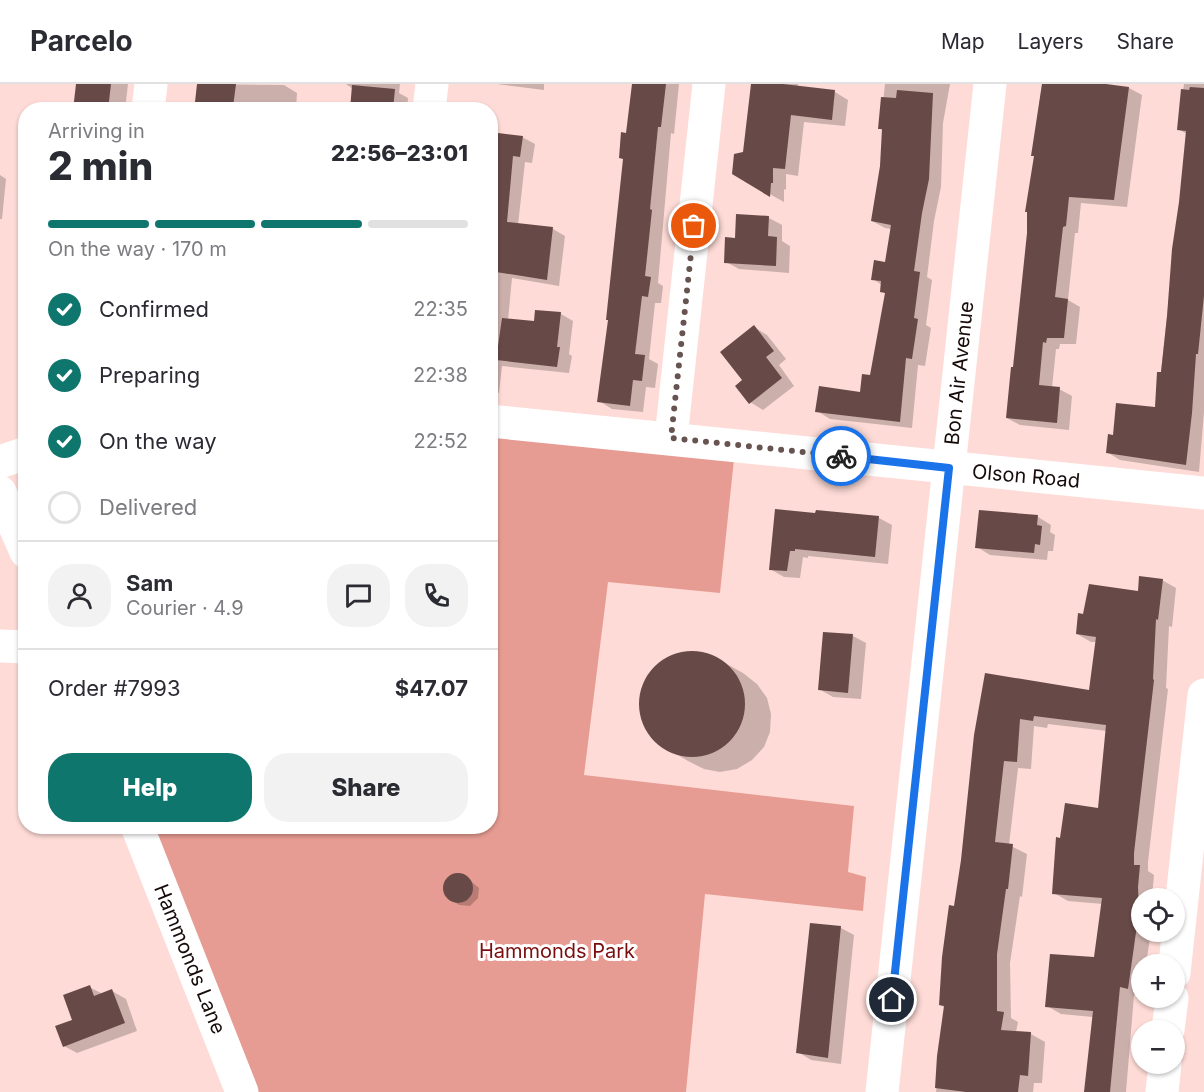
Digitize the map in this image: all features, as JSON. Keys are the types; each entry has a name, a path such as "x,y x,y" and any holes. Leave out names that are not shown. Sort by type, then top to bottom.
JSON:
{"street":[{"path":"149,102 151,84"},
{"path":"430,102 432,84"},
{"path":"671,438 709,84"},
{"name":"Bon Air Avenue","path":"882,1092 990,84"},
{"name":"Olson Road","path":"498,422 1204,493"},
{"path":"0,462 18,456"},
{"path":"0,492 18,534"},
{"path":"0,646 18,647"},
{"path":"1176,954 1204,695"},
{"name":"Hammonds Lane","path":"140,834 242,1092"},
{"path":"1162,1092 1164,1074"}],"green space":[{"name":"Hammonds Park","path":"498,436 734,459 720,593 608,582 584,775 854,806 848,872 866,877 863,911 705,894 686,1092 252,1092 156,834 498,834"}],"building":[{"path":"76,84 111,84 109,102 74,102"},
{"path":"197,84 236,84 234,102 195,102"},
{"path":"632,84 666,84 661,127 658,127 650,209 652,210 645,276 651,277 648,297 642,296 635,354 645,355 642,381 633,380 630,406 597,402 608,320 606,320 623,159 619,158 621,132 626,133"},
{"path":"751,84 783,84 835,90 832,120 791,115 785,169 773,168 770,197 732,174 734,154 743,152"},
{"path":"1042,84 1106,84 1129,87 1114,200 1069,197 1055,297 1068,299 1064,338 1047,338 1046,343 1043,342 1039,385 1060,387 1057,423 1006,418 1027,233 1027,212 1025,212 1034,156 1031,156"},
{"path":"352,85 395,89 394,102 351,102"},
{"path":"1190,87 1204,88 1204,296 1198,354 1196,354 1186,465 1106,453 1108,434 1113,435 1116,403 1155,407 1157,372 1161,372 1186,131 1177,130 1181,89 1189,90"},
{"path":"897,90 933,93 929,179 914,271 920,272 914,318 918,319 912,359 906,358 900,422 815,412 819,386 860,392 862,374 870,375 885,293 880,292 881,281 871,280 874,260 885,262 891,225 871,221 880,166 882,129 878,129 881,97 896,98"},
{"path":"498,133 523,136 520,157 513,156 507,222 553,227 547,280 498,272"},
{"path":"736,214 769,216 768,236 777,237 776,266 724,263 725,237 735,238"},
{"path":"535,310 561,312 557,367 498,360 502,318 534,321"},
{"path":"754,325 774,351 766,357 782,378 749,404 735,386 742,380 720,352"},
{"path":"775,509 879,516 875,557 795,549 795,551 790,551 787,571 769,570"},
{"path":"979,510 1038,515 1037,525 1042,526 1040,545 1035,544 1034,553 975,548"},
{"path":"1139,576 1163,579 1158,620 1156,619 1154,680 1134,853 1134,865 1140,865 1138,888 1131,888 1131,942 1135,942 1133,954 1131,954 1128,989 1120,987 1110,1092 1084,1092 1093,1011 1045,1007 1050,954 1094,957 1102,898 1052,894 1056,837 1060,838 1065,803 1098,808 1106,725 1034,716 1033,721 1020,719 1017,762 1004,761 995,842 1013,844 997,954 997,1011 1004,1012 1001,1030 1031,1032 1028,1076 1020,1075 1018,1092 966,1092 935,1088 944,1006 939,1005 942,957 949,905 954,906 961,860 974,735 985,673 1089,690 1096,637 1076,634 1078,613 1083,614 1089,584 1138,591"},
{"path":"823,632 853,634 848,693 818,690"},
{"path":"692,651 712,655 729,667 741,684 745,704 741,724 729,741 712,753 692,757 672,753 655,741 643,724 639,704 643,684 655,667 672,655"},
{"path":"458,873 464,874 472,882 472,894 464,902 458,903 452,902 444,894 443,888 444,882 452,874"},
{"path":"810,923 841,926 828,1058 796,1053"},
{"path":"90,985 94,996 112,989 125,1023 63,1047 55,1026 72,1020 63,995"}],"way so far":[{"path":"694,226 671,438 841,456"}],"route":[{"path":"841,456 949,468 892,1000"}]}
